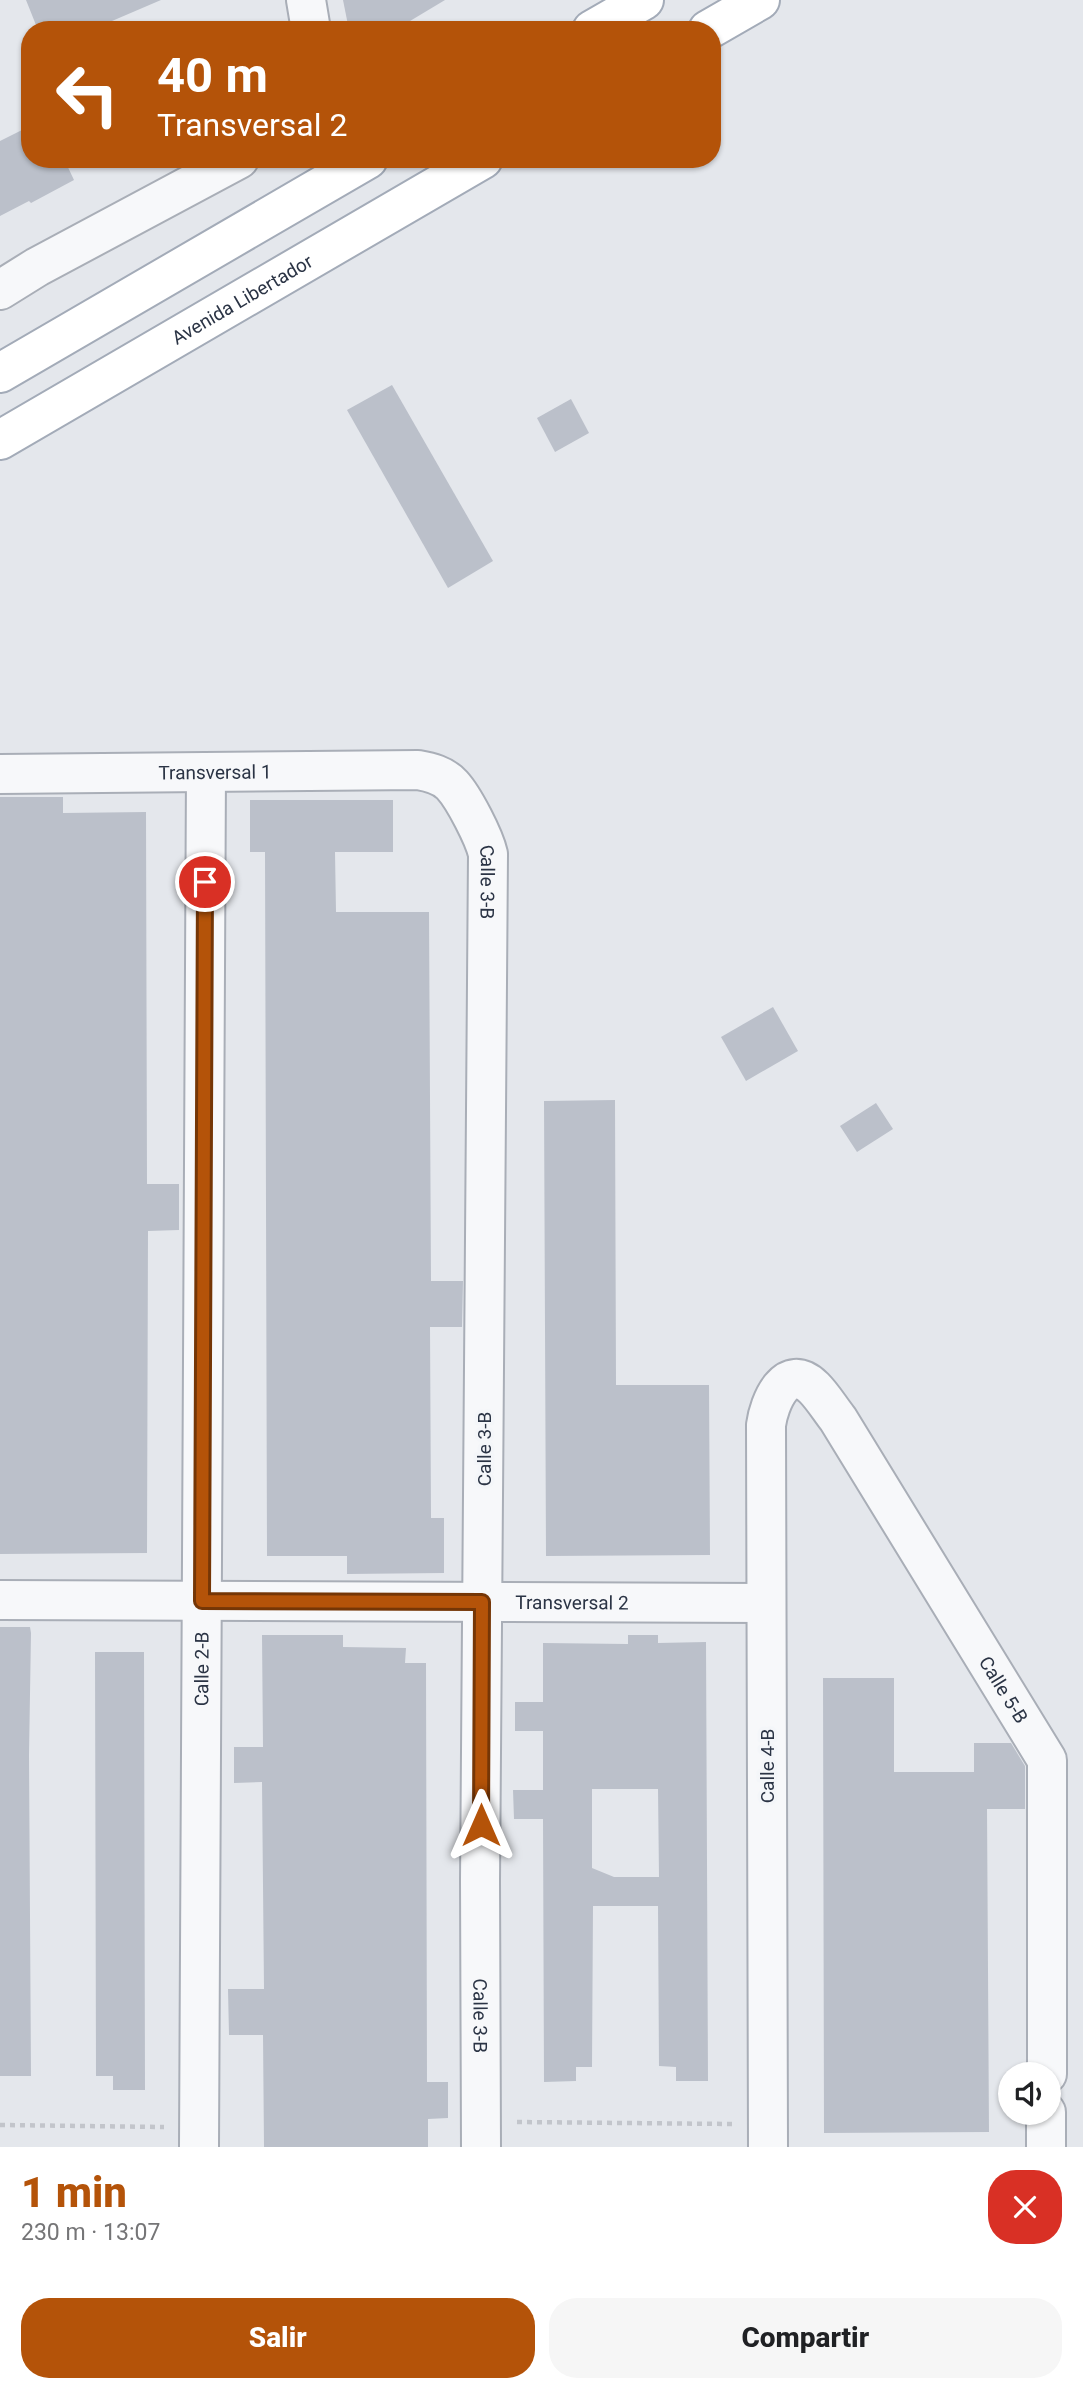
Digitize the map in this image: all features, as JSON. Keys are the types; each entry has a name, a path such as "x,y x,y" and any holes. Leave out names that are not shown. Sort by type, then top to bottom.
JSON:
{"main road":[{"path":"608,21 644,0"},
{"path":"721,22 760,0"},
{"path":"0,373 340,168"},
{"name":"Avenida Libertador","path":"0,440 468,168"}],"street":[{"path":"306,0 310,21"},
{"path":"0,290 49,260 222,168"},
{"name":"Calle 2-B","path":"199,2138 206,772"},
{"name":"Transversal 1","path":"0,774 432,772"},
{"name":"Calle 3-B","path":"432,772 452,785 485,841 488,854 481,2134"},
{"name":"Calle 5-B","path":"779,1387 789,1381 807,1382 838,1419 1047,1760 1046,2062"},
{"name":"Calle 4-B","path":"768,2136 766,1425 768,1409 779,1387"},
{"name":"Transversal 2","path":"0,1600 766,1603"},
{"path":"1046,2125 1046,2147"}],"path":[{"path":"0,2125 199,2138"},
{"path":"481,2134 768,2136"}],"building":[{"path":"26,0 161,0 112,21 34,21"},
{"path":"343,0 445,0 410,21 347,21"},
{"path":"21,130 21,168 68,168 74,180 0,216 0,141"},
{"path":"392,385 493,561 448,588 347,410"},
{"path":"571,399 589,433 555,452 537,418"},
{"path":"0,797 63,797 63,813 146,812 147,1184 179,1184 179,1230 148,1231 147,1553 0,1554"},
{"path":"250,800 393,800 393,852 335,852 336,912 429,912 431,1281 463,1281 462,1327 430,1327 431,1518 444,1518 444,1573 347,1574 347,1556 267,1556 265,852 250,852"},
{"path":"773,1007 798,1051 746,1081 721,1037"},
{"path":"615,1100 616,1385 709,1385 710,1555 546,1556 544,1101"},
{"path":"876,1103 893,1129 857,1152 840,1126"},
{"path":"0,1627 30,1627 31,1633 31,2076 0,2076"},
{"path":"262,1635 343,1635 343,1647 406,1648 405,1663 426,1663 427,2082 448,2082 448,2118 428,2119 428,2147 264,2147 263,2035 229,2035 228,1989 264,1989 262,1782 234,1783 234,1747 263,1747"},
{"path":"628,1635 658,1635 658,1643 706,1642 708,2081 676,2081 676,2067 659,2066 658,1906 593,1906 592,2067 576,2067 576,2081 544,2082 543,1819 514,1819 513,1790 543,1790 543,1731 515,1731 515,1702 543,1702 543,1643 628,1644","holes":["592,1789 658,1789 659,1877 614,1877 592,1868"]},
{"path":"95,1652 144,1652 145,2090 113,2090 113,2076 96,2076"},
{"path":"823,1678 894,1678 894,1772 974,1772 974,1743 1011,1743 1025,1766 1025,1809 987,1809 989,2132 824,2133"}],"route":[{"path":"205,882 202,1601 482,1602 481,1825"}]}
